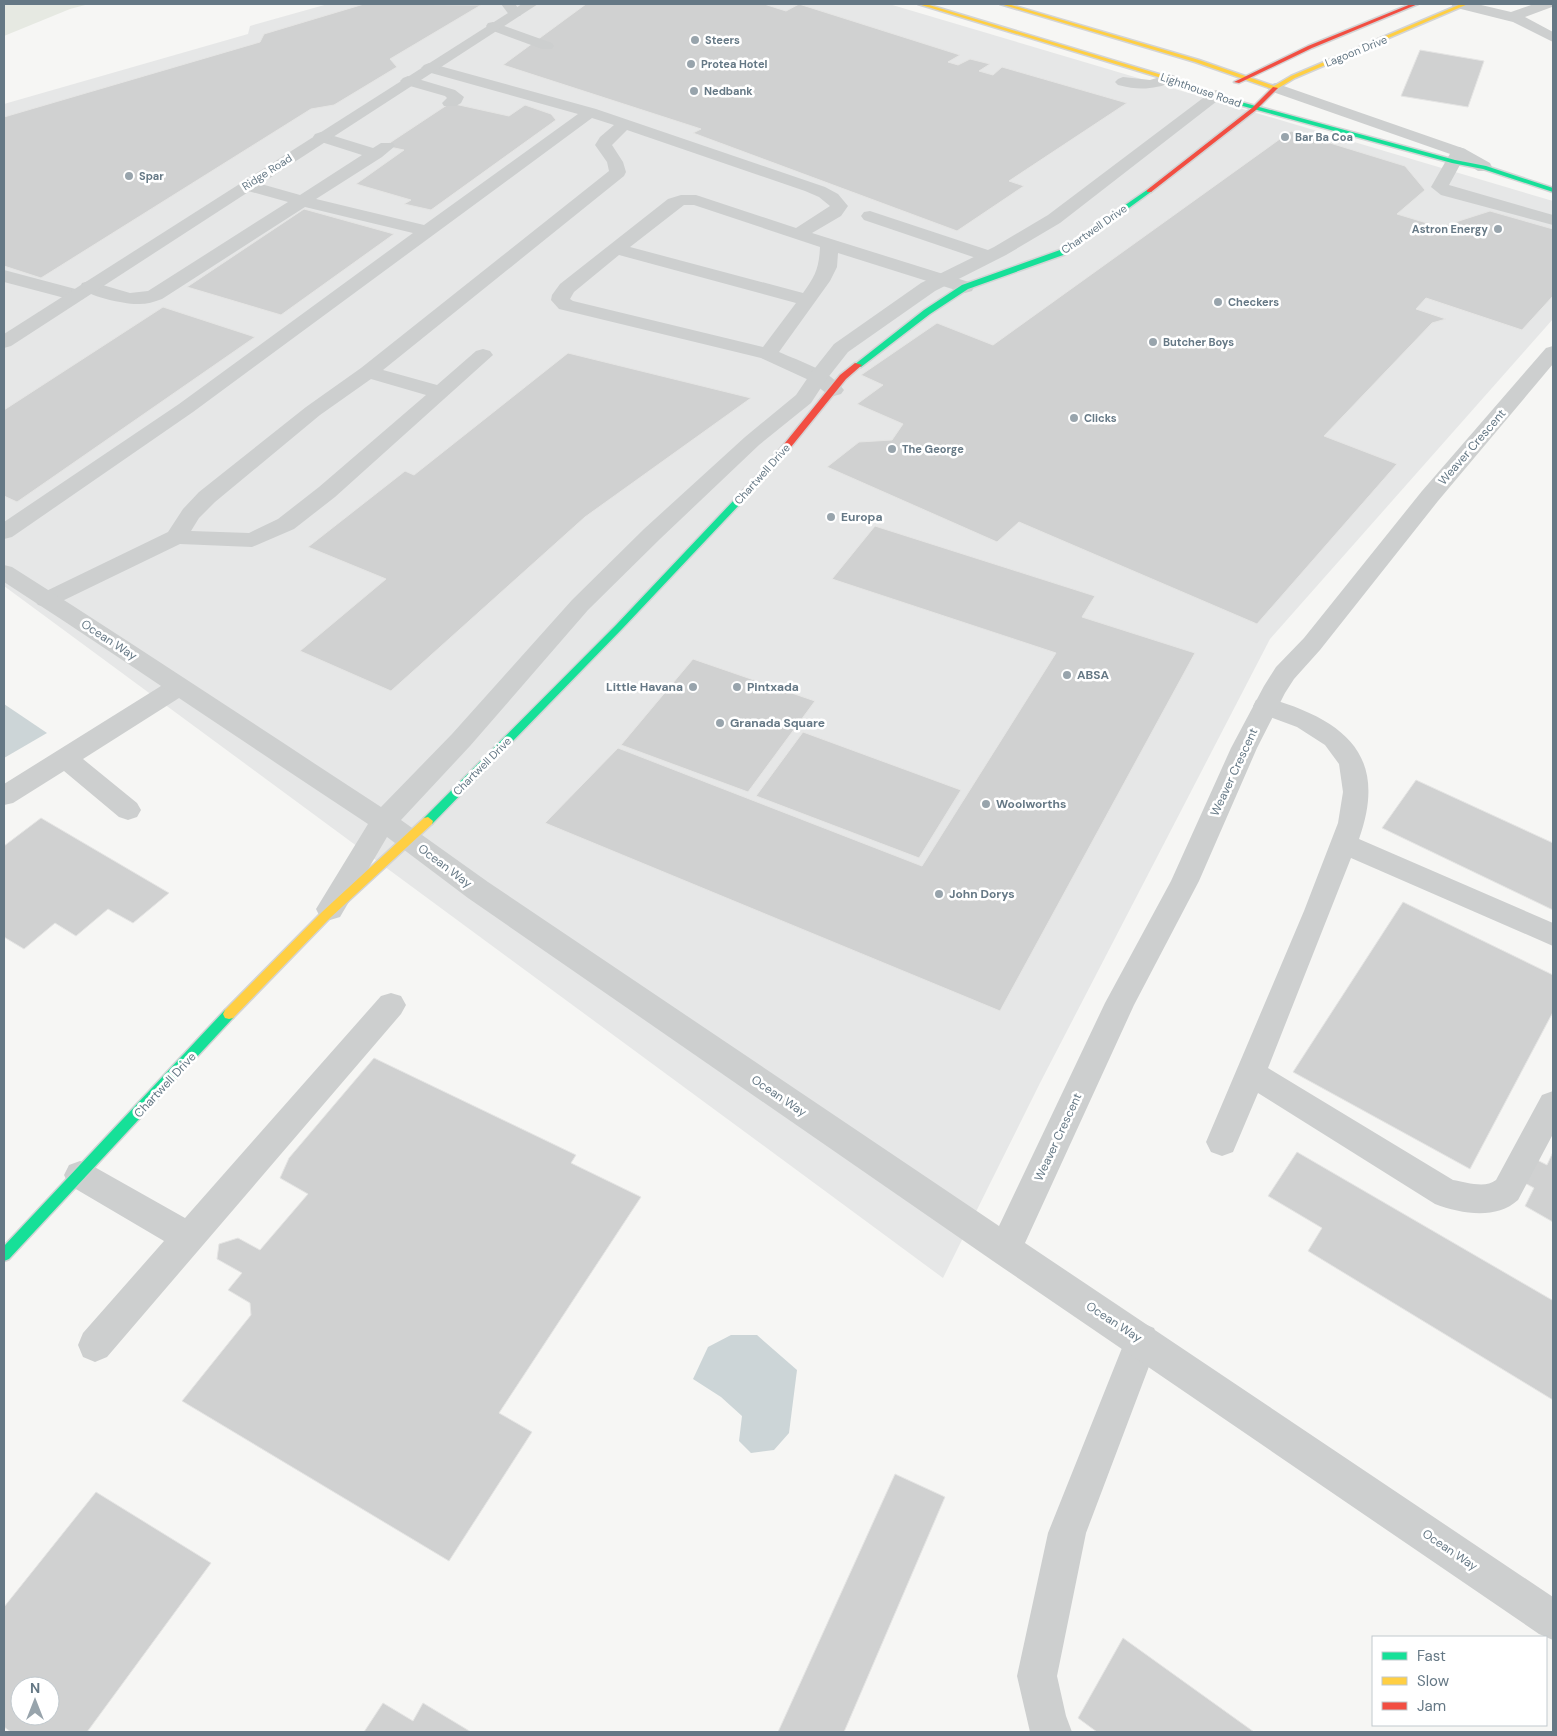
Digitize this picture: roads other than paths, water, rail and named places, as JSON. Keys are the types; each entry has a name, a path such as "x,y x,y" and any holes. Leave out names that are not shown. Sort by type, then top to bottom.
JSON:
{"street":[{"name":"Ridge Road","path":"4,342 493,26 511,8 531,4"},
{"name":"Lighthouse Road","path":"921,4 1170,79 1254,109 1457,157"},
{"name":"Lighthouse Road","path":"1003,4 1246,77 1484,167 1553,190"},
{"name":"Lagoon Drive","path":"1216,95 1246,77 1310,47 1415,4"},
{"path":"1462,4 1513,16 1533,24 1553,38"},
{"name":"Lagoon Drive","path":"1254,109 1275,88 1293,77 1433,19 1462,4"},
{"path":"1513,16 1547,4"},
{"path":"493,26 547,46"},
{"path":"1151,47 1213,55"},
{"path":"1265,54 1310,47"},
{"path":"429,68 590,112 792,181 821,192 838,202 839,206 835,212 798,234"},
{"path":"1123,82 1151,85 1170,79"},
{"path":"408,81 456,96 455,100 450,103"},
{"name":"Chartwell Drive","path":"4,1255 267,974 326,915 410,839 620,627 771,466 826,383 841,348 893,310 942,279 1054,219 1216,95"},
{"name":"Chartwell Drive","path":"326,915 383,822 438,766 580,605 652,534 752,441 826,383 843,377 894,336 966,287 1063,252 1156,186 1254,109"},
{"path":"4,532 186,408 590,112"},
{"path":"176,537 190,514 207,497 313,411 368,372 618,172 616,162 604,149 603,145 605,140 625,124"},
{"path":"4,276 134,299 150,298 381,150 321,137"},
{"path":"1457,157 1439,187 1447,192 1553,220"},
{"path":"248,185 303,201 427,231"},
{"path":"826,383 768,354 566,305 560,300 561,295 567,288 674,203 681,200 696,200 966,287"},
{"path":"870,216 988,256"},
{"path":"768,354 821,281 828,267 829,244"},
{"path":"617,249 806,300"},
{"name":"Weaver Crescent","path":"1005,1250 1120,1003 1185,881 1244,748 1265,706 1285,673 1312,644 1430,496 1553,352"},
{"path":"46,600 176,537 252,540 286,524 327,492 483,355"},
{"path":"368,372 439,392"},
{"name":"Ocean Way","path":"4,572 114,642 178,687 410,839 478,890 1005,1250 1142,1340 1553,1620"},
{"path":"4,796 178,687"},
{"path":"1222,1142 1351,823 1356,792 1352,762 1334,739 1306,721 1265,706"},
{"path":"65,758 128,810"},
{"path":"1343,843 1553,935"},
{"path":"95,1345 391,1005"},
{"path":"1251,1073 1446,1194 1479,1199 1498,1198 1507,1190 1553,1104"},
{"path":"80,1175 189,1238"},
{"path":"1052,1732 1047,1725 1037,1676 1067,1533 1142,1340"}],"place":[{"name":"Steers","path":"695,40"},
{"name":"Protea Hotel","path":"691,64"},
{"name":"Nedbank","path":"694,91"},
{"name":"Bar Ba Coa","path":"1285,137"},
{"name":"Spar","path":"129,176"},
{"name":"Astron Energy","path":"1498,229"},
{"name":"Checkers","path":"1218,302"},
{"name":"Butcher Boys","path":"1153,342"},
{"name":"Clicks","path":"1074,418"},
{"name":"The George","path":"892,449"},
{"name":"Europa","path":"831,517"},
{"name":"ABSA","path":"1067,675"},
{"name":"Little Havana","path":"693,687"},
{"name":"Pintxada","path":"737,687"},
{"name":"Granada Square","path":"720,723"},
{"name":"Woolworths","path":"986,804"},
{"name":"John Dorys","path":"939,894"}]}
